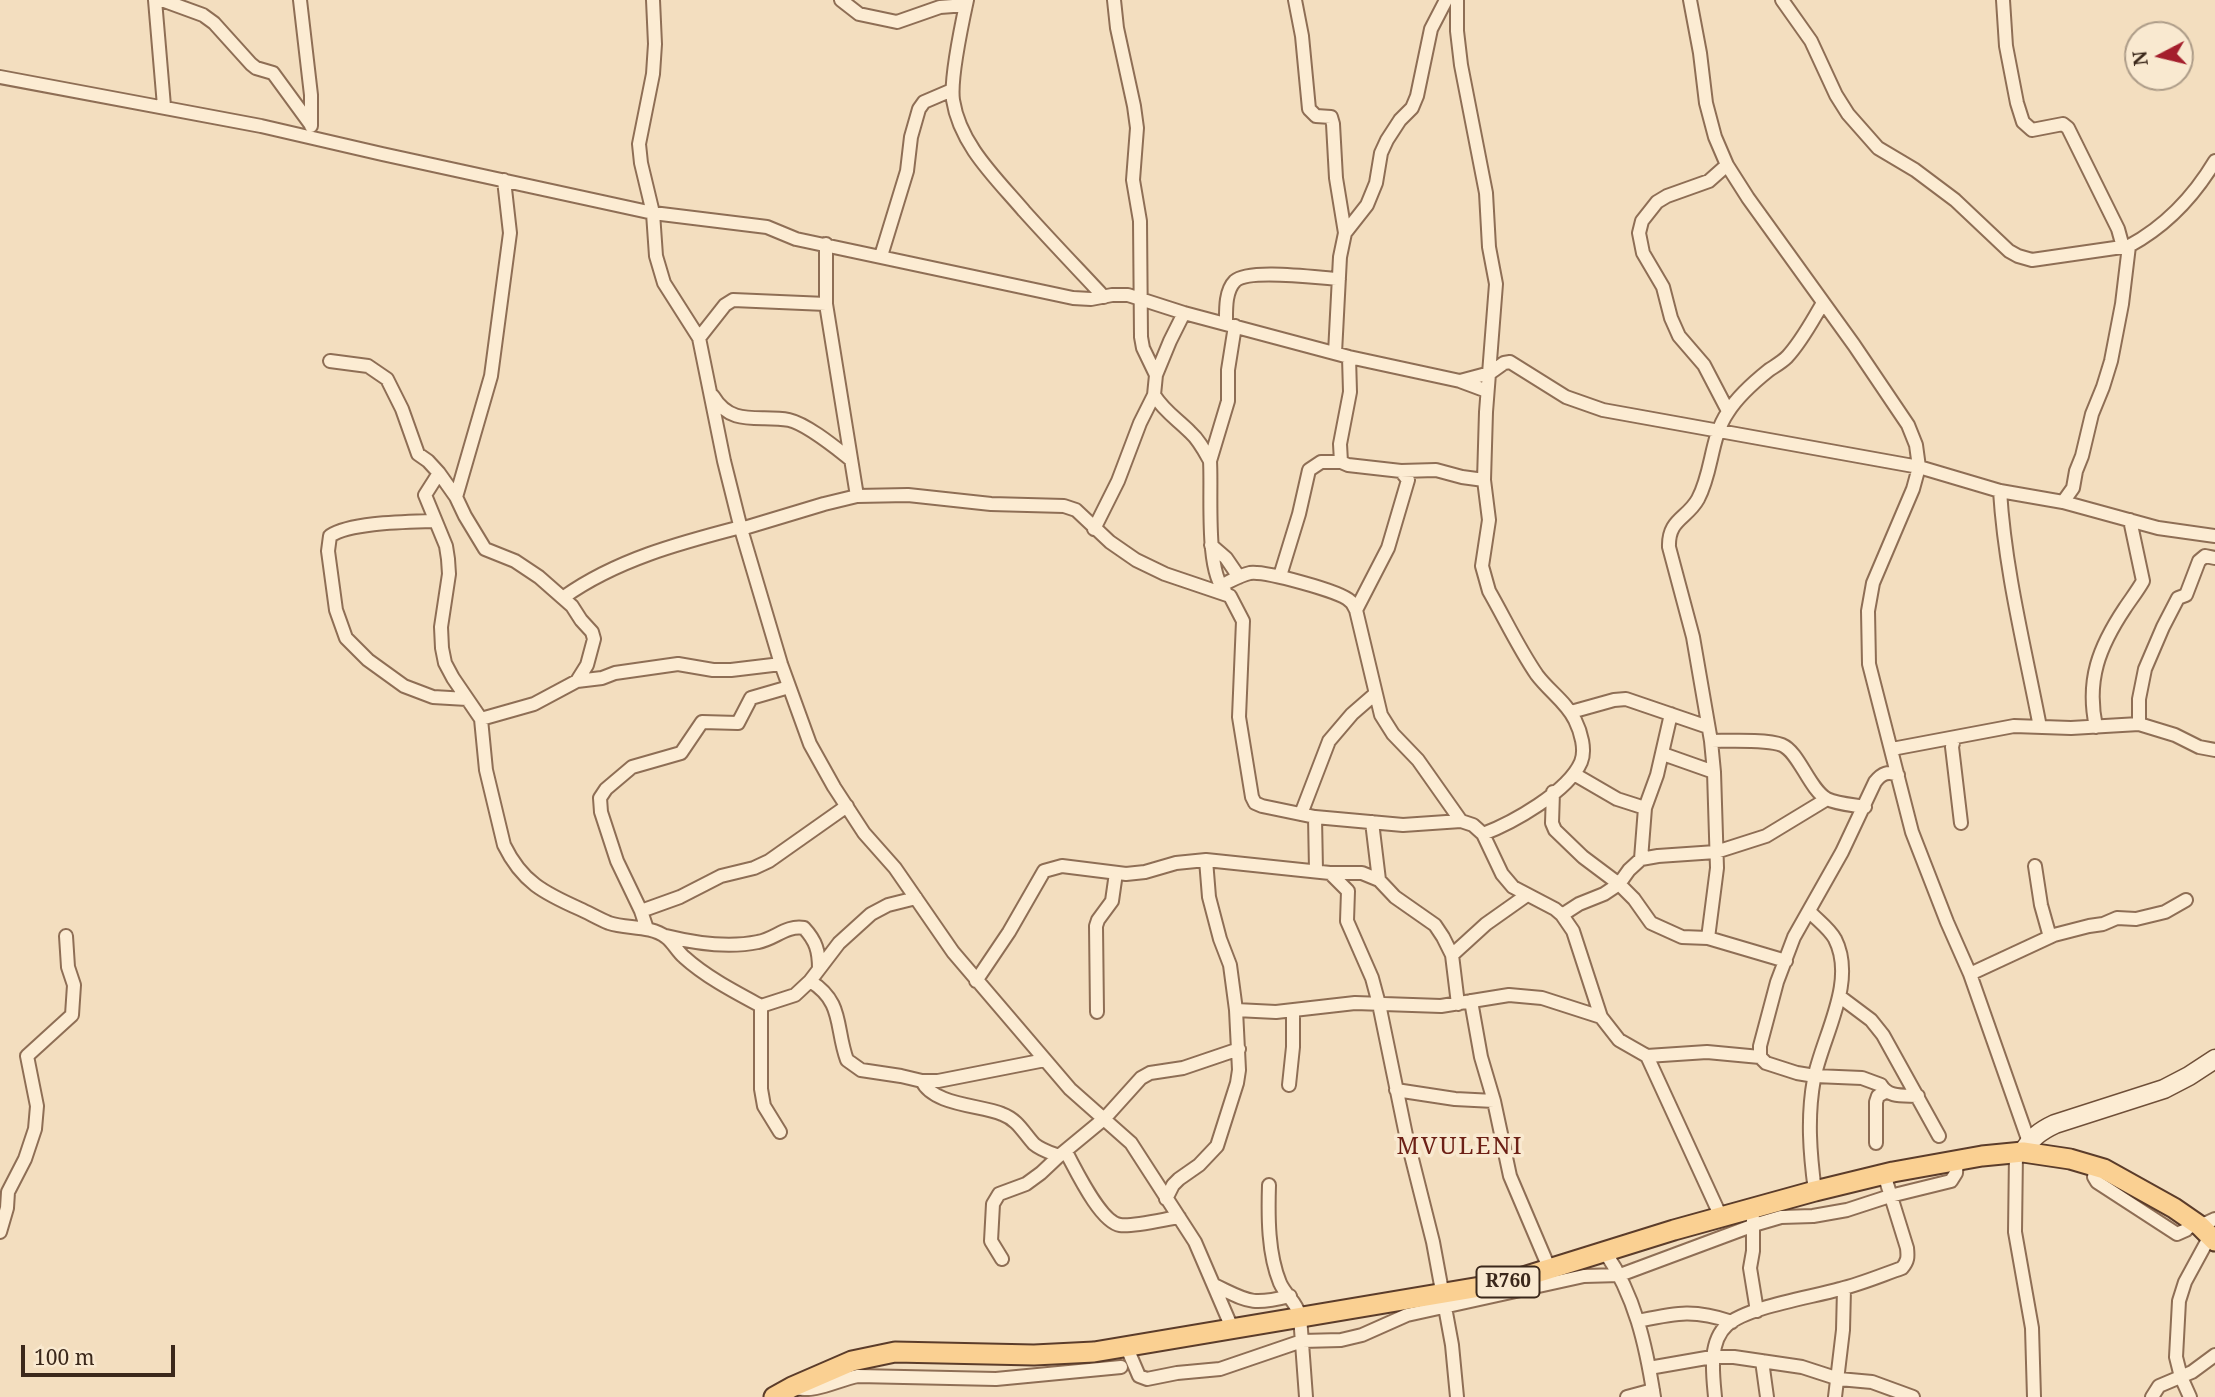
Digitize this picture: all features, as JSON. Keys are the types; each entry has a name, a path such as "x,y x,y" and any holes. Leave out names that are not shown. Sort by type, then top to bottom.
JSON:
{"main road":[{"name":"R760","path":"774,1397 852,1361 895,1352 1034,1355 1094,1352 1126,1358 1232,1328 1300,1316 1444,1300 1502,1289 1550,1270 1721,1217 1753,1217 1815,1191 1957,1159 2023,1149 2096,1167 2133,1185 2207,1229"}],"street":[{"path":"155,0 164,106"},
{"path":"162,0 203,15 215,23 251,64 272,73 311,131"},
{"path":"300,0 311,95 311,131"},
{"path":"653,0 653,74 639,144 653,213 656,256 664,283 699,338 724,461 741,528 781,664 810,744 864,833 895,868 976,981 1086,1104 1131,1143 1195,1242 1232,1328"},
{"path":"841,0 856,13 897,22 929,9 967,3 952,89 955,110 965,138 1047,239 1104,297"},
{"path":"1114,0 1137,128 1133,180 1140,221 1141,337 1143,348 1156,375"},
{"path":"1295,0 1302,36 1309,110 1317,116 1331,117 1333,124 1336,178 1345,233 1340,257 1335,353"},
{"path":"1345,233 1367,205 1376,183 1384,146 1412,108 1431,29 1446,0"},
{"path":"1457,0 1460,54 1486,193 1489,247 1495,273 1496,300 1487,391 1484,480 1489,520 1482,566 1489,591 1535,673 1571,712 1583,746 1582,760 1574,774 1524,815 1483,834"},
{"path":"1690,0 1706,103 1715,137 1727,165 1854,345 1908,425 1916,445 1919,467 1873,583 1868,611 1869,664 1912,832 1970,974 2023,1149 2015,1232 2032,1328 2034,1397"},
{"path":"1782,0 1811,41 1836,95 1862,131 1878,148 1915,170 1955,200 2018,256 2032,260 2126,246 2143,238 2183,206 2215,161"},
{"path":"2003,0 2006,46 2023,122 2032,130 2063,124 2068,128 2126,246 2122,304 2111,361 2092,414 2073,488 2063,502"},
{"path":"0,77 311,131 382,155 653,213 767,228 796,239 1073,298 1091,299 1120,294 1349,357 1460,381 1487,391"},
{"path":"881,256 907,171 911,137 919,109 924,102 952,89"},
{"path":"1727,165 1709,181 1657,202 1642,222 1639,233 1643,253 1663,287 1679,336 1704,365 1728,411"},
{"path":"456,497 491,376 510,233 504,180"},
{"path":"826,244 825,304 857,496"},
{"path":"1339,279 1256,275 1241,277 1229,291 1228,401 1210,461 1211,545 1214,564 1225,591 1243,621 1239,717 1255,803 1315,817 1419,825 1461,821 1473,825 1483,834 1502,874 1513,887 1562,915 1573,931 1601,1017 1619,1040 1647,1056 1707,1052 1759,1057 1766,1063 1815,1076 1862,1078 1881,1085 1889,1094 1918,1096"},
{"path":"699,338 725,305 733,300 825,304"},
{"path":"1708,938 1717,868 1711,741 1693,638 1669,547 1669,538 1671,528 1696,502 1704,486 1717,430 1728,411 1751,385 1785,358 1800,341 1823,303"},
{"path":"1094,529 1118,481 1140,423 1154,395 1156,375 1184,313"},
{"path":"1341,462 1340,444 1350,392 1349,357"},
{"path":"330,361 368,366 387,379 402,409 418,454 439,473 456,497 464,516 485,549 515,561 564,597 592,632 594,639 587,665 577,681"},
{"path":"1460,381 1490,373 1510,362 1566,397 1603,410 1919,467 2000,491 2063,502 2158,528 2215,536"},
{"path":"710,391 726,411 755,420 790,420 829,442 850,459"},
{"path":"1154,395 1169,415 1203,447 1210,461"},
{"path":"1280,576 1309,470 1321,462 1341,462 1407,474 1436,470 1484,480"},
{"path":"439,473 425,495 446,546 448,559 449,574 441,626 442,648 446,663 481,719 486,770 504,845 520,873 534,886 555,898 610,923 647,929 682,940 740,945 763,941 789,928 804,928 814,939 819,952 819,969"},
{"path":"1356,610 1388,548 1407,474"},
{"path":"2000,491 2008,561 2040,727"},
{"path":"564,597 612,569 651,553 857,496 908,495 991,504 1064,506 1076,510 1094,529 1136,560 1165,575 1225,591"},
{"path":"2096,727 2091,691 2093,676 2114,626 2143,581 2130,520"},
{"path":"435,521 352,528 330,536 328,551 336,610 346,638 368,660 404,686 433,696 467,699"},
{"path":"1211,545 1226,558 1239,577"},
{"path":"2139,724 2141,683 2163,627 2178,598 2186,595 2199,561 2205,556 2215,558"},
{"path":"1225,591 1239,577 1249,573 1280,576 1340,595 1350,601 1356,610 1381,715 1393,734 1418,760 1461,821"},
{"path":"481,719 534,704 577,681 678,664 731,670 781,664"},
{"path":"647,929 617,861 601,812 600,798 606,789 632,767 681,754 702,722 738,723 751,698 789,687"},
{"path":"1301,814 1329,741 1352,713 1375,694"},
{"path":"1571,712 1626,699 1708,727"},
{"path":"1641,859 1645,808 1663,754 1671,714"},
{"path":"1892,748 1954,739 2014,726 2096,727 2139,724 2175,735 2199,747 2215,750"},
{"path":"1954,739 1952,747 1961,823"},
{"path":"1711,741 1751,741 1781,745 1827,799 1865,807"},
{"path":"1663,754 1714,772"},
{"path":"1759,1057 1768,1016 1794,937 1879,777 1890,772 1898,775"},
{"path":"1574,774 1617,799 1645,808"},
{"path":"1553,792 1552,823 1555,830 1583,857 1619,884 1651,923 1682,937 1708,938 1786,961"},
{"path":"1562,915 1619,884 1641,859 1716,852 1766,836 1827,799"},
{"path":"641,911 680,897 721,876 754,868 769,861 847,806"},
{"path":"1315,817 1316,870"},
{"path":"1372,822 1379,880"},
{"path":"1362,873 1375,855"},
{"path":"976,981 1009,932 1044,871 1062,866 1126,874 1145,872 1176,863 1206,860 1331,873 1362,873 1379,880 1395,897 1435,925 1452,955 1494,1101 1510,1176 1550,1270"},
{"path":"1166,1199 1179,1179 1199,1165 1217,1146 1237,1083 1239,1049 1230,965 1209,897 1206,860"},
{"path":"2035,866 2041,905 2050,937"},
{"path":"1097,1012 1096,926 1112,901 1116,873"},
{"path":"1331,873 1348,891 1347,921 1372,978 1379,1004 1396,1090 1433,1242 1454,1363 1457,1397"},
{"path":"1452,955 1486,924 1527,895"},
{"path":"666,936 684,957 735,992 761,1006 794,995 810,981 839,943 871,914 888,905 916,898"},
{"path":"1970,974 2050,937 2122,917 2136,919 2165,912 2186,900"},
{"path":"1809,911 1836,940 1840,960 1839,996 1815,1076 1810,1108 1815,1191"},
{"path":"0,1232 8,1192 25,1159 35,1129 37,1105 27,1056 72,1016 74,985 68,967 66,936"},
{"path":"810,981 822,989 833,1004 847,1060 861,1070 922,1081 938,1081 1045,1060"},
{"path":"1236,1010 1293,1011 1355,1003 1425,1006 1518,995 1542,998 1601,1017"},
{"path":"1839,996 1871,1020 1883,1035 1939,1136"},
{"path":"761,1006 761,1089 764,1106 780,1132"},
{"path":"1289,1086 1293,1011"},
{"path":"1002,1259 991,1241 994,1199 1005,1191 1026,1184 1041,1173 1105,1118 1141,1078 1150,1073 1183,1068 1239,1049"},
{"path":"1647,1056 1721,1217"},
{"path":"2023,1149 2038,1133 2054,1124 2164,1089 2215,1059"},
{"path":"922,1081 926,1090 932,1093 967,1106 1005,1115 1022,1127 1041,1149 1062,1154 1113,1222 1125,1225 1179,1217"},
{"path":"1396,1090 1455,1099 1494,1101"},
{"path":"1876,1143 1876,1102 1878,1096 1885,1091"},
{"path":"1502,1289 1584,1276 1620,1275 1753,1217 1813,1216 1951,1181 1956,1174 1957,1159"},
{"path":"1715,1397 1712,1357 1721,1332 1732,1322 1757,1311 1843,1289 1902,1268 1906,1263 1907,1248 1884,1174"},
{"path":"1850,1182 1857,1207"},
{"path":"1269,1185 1269,1222 1275,1269 1282,1288 1297,1306 1300,1316 1306,1397"},
{"path":"1753,1217 1750,1268 1757,1311"},
{"path":"2190,1397 2181,1377 2176,1345 2182,1291 2207,1229"},
{"path":"1605,1252 1620,1275 1638,1321 1654,1393 1627,1397"},
{"path":"1214,1285 1254,1302 1290,1296"},
{"path":"1835,1397 1843,1330 1843,1289"},
{"path":"1126,1358 1139,1376 1147,1379 1220,1369 1302,1341 1341,1340 1362,1335 1444,1300"},
{"path":"1638,1321 1684,1313 1706,1314 1732,1322"},
{"path":"2152,1397 2160,1386 2192,1372 2215,1355"},
{"path":"1650,1368 1712,1357 1734,1357 1802,1367 1839,1379 1872,1382 1913,1397"},
{"path":"1762,1361 1767,1397"}],"district":[{"name":"MVULENI","path":"1460,1147"}]}
